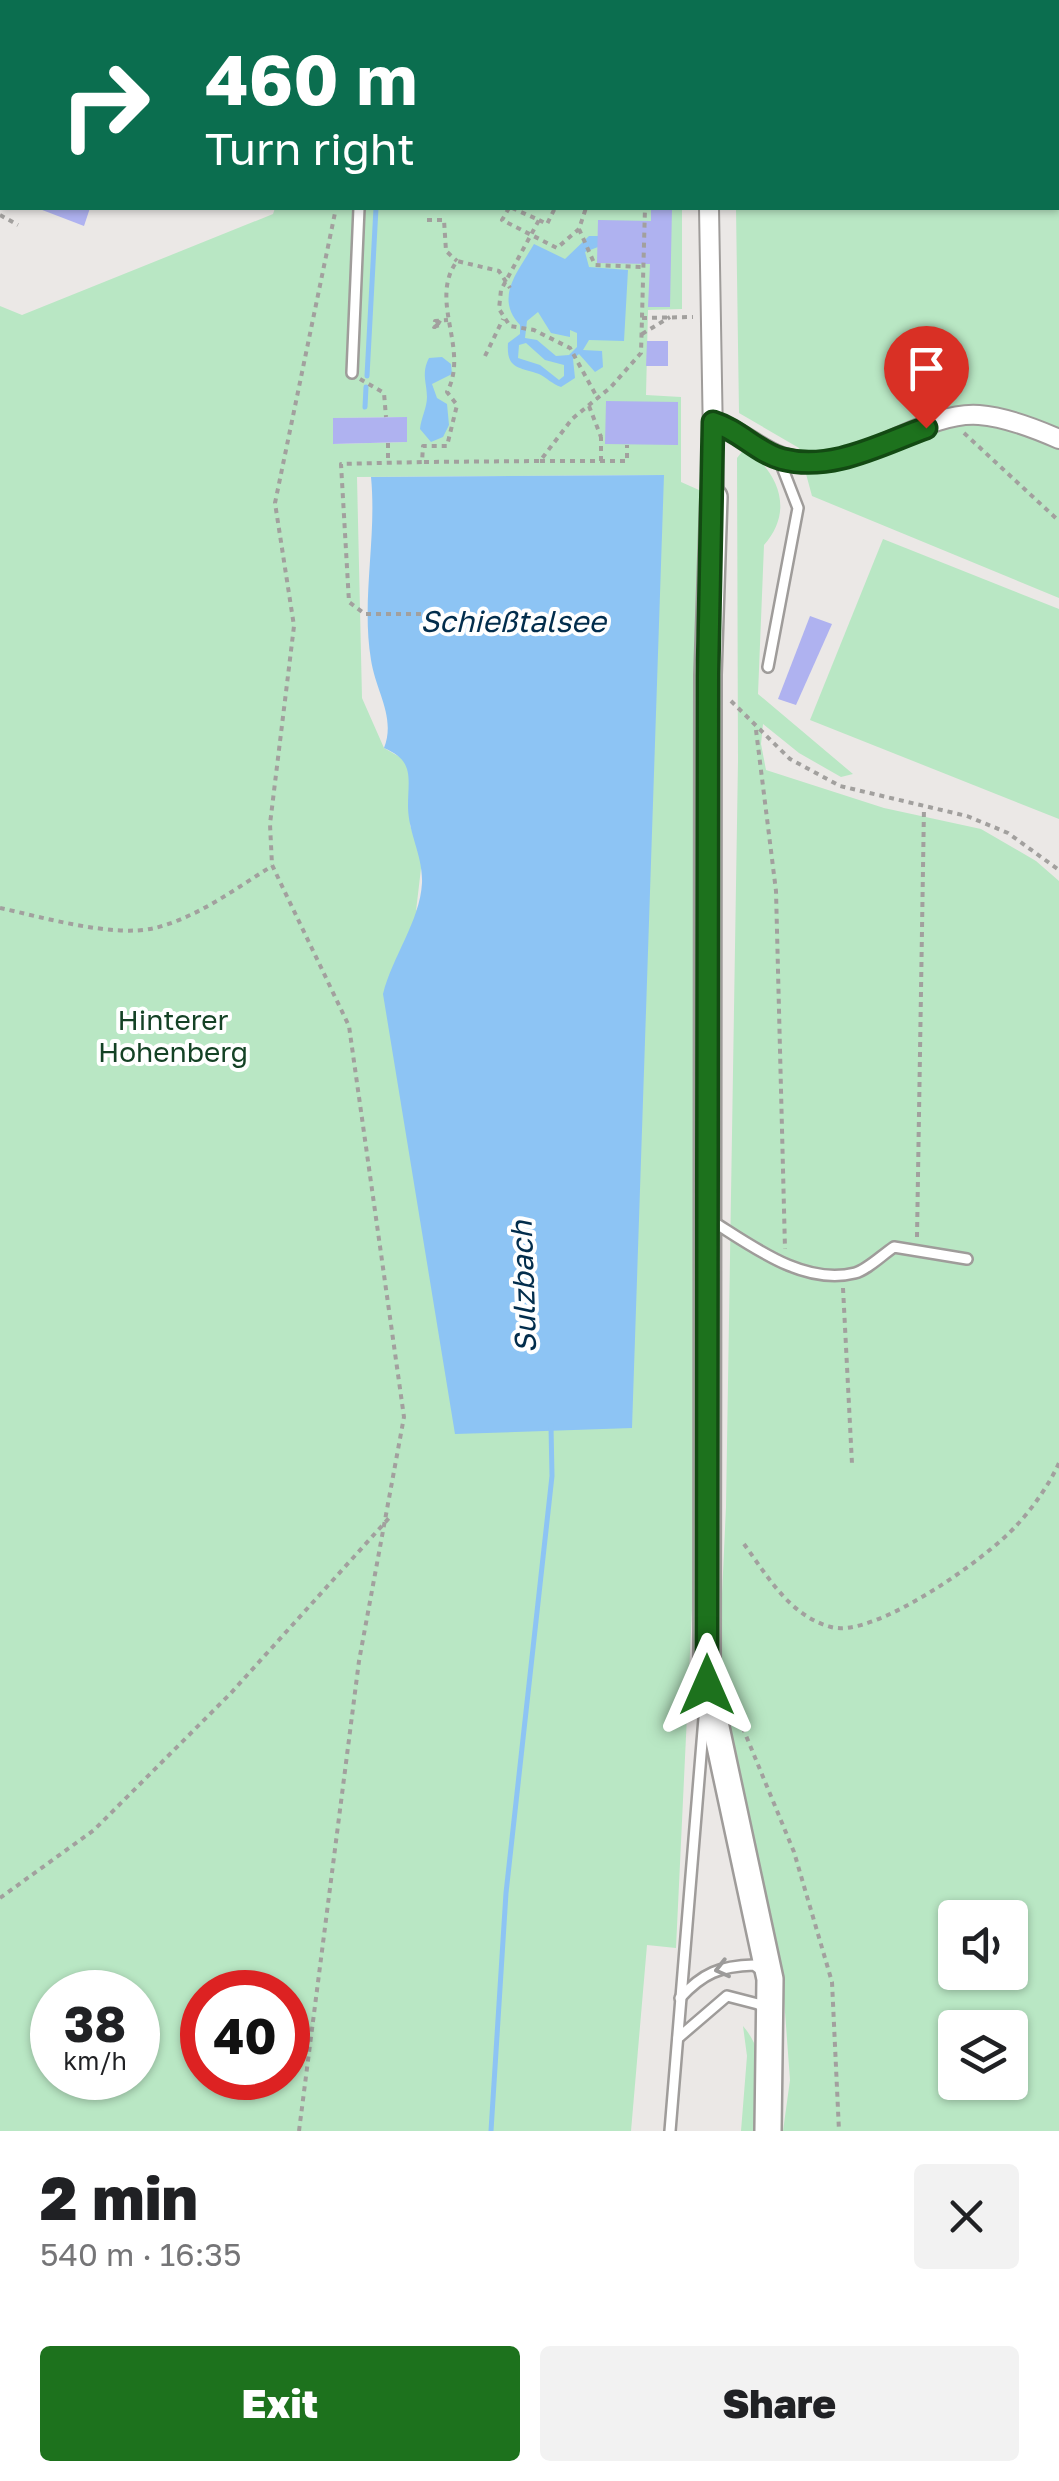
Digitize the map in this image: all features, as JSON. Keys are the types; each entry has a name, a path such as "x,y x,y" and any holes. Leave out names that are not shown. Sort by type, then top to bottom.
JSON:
{"street":[{"path":"710,210 714,497 708,675 707,1685 770,1979 768,2131"},
{"path":"713,422 732,428 779,459 836,459 976,414 1026,424 1059,439"}],"lane":[{"path":"352,374 359,210"},
{"path":"768,666 798,508 779,459"},
{"path":"708,1219 786,1264 820,1274 856,1273 894,1248 967,1259"},
{"path":"670,2131 707,1685"},
{"path":"679,1999 701,1975 728,1966 754,1964 770,1979"},
{"path":"678,2038 727,1996 758,2004 772,2016"}],"path":[{"path":"299,2131 359,1661 389,1518 404,1418 350,1026 272,866 270,824 294,626 275,503 336,210"},
{"path":"446,210 444,245 457,262 498,271 510,288"},
{"path":"509,210 502,220 562,247 578,229 585,210"},
{"path":"515,210 547,224 554,210"},
{"path":"540,461 572,419 598,400 641,353 645,210"},
{"path":"0,215 18,226"},
{"path":"427,220 444,220"},
{"path":"539,220 499,298 504,319 516,328 570,348 598,400"},
{"path":"578,229 596,265 644,267"},
{"path":"422,462 423,446 447,446 452,440 457,405 447,392 456,381 457,354 448,320 447,275 457,262"},
{"path":"642,318 713,316"},
{"path":"642,334 670,317"},
{"path":"485,356 504,319"},
{"path":"438,324 435,327 437,321 442,324 438,328 434,327 435,322 448,320"},
{"path":"352,374 384,393 386,417"},
{"path":"589,406 603,437 601,461"},
{"path":"949,420 1059,521"},
{"path":"388,443 388,463"},
{"path":"441,614 365,614 356,612 349,602 341,464 626,461 627,444"},
{"path":"730,701 790,759 840,786 967,816 1008,833 1059,870"},
{"path":"756,730 776,891 786,1264"},
{"path":"916,1251 924,807"},
{"path":"0,908 83,925 151,929 197,913 272,866"},
{"path":"843,1273 852,1464"},
{"path":"744,1544 780,1594 810,1620 836,1629 865,1624 941,1586 1015,1528 1059,1463"},
{"path":"0,1898 94,1830 230,1693 389,1518"},
{"path":"707,1685 740,1713 794,1852 832,1982 839,2131"}],"green space":[{"name":"Hinterer Hohenberg","path":"274,210 682,210 682,309 648,310 646,395 681,397 681,482 708,494 697,1504 676,1948 647,1945 631,2131 0,2131 0,306 22,315 273,214","holes":["407,417 407,442 334,444 334,418","663,475 416,911 422,860 410,825 411,774 405,760 384,748 362,698 357,477"]},
{"path":"736,210 1059,210 1059,598 812,496 799,448 739,413"},
{"path":"745,448 774,480 780,505 779,518 764,545 758,694 853,774 841,777 799,753 763,724 761,744 766,770 884,808 981,829 1036,861 1059,881 1059,2131 783,2131 790,2080 783,1985 718,1682 726,1507 738,761 737,458"},
{"path":"883,539 1059,609 1059,819 810,720"},
{"path":"743,2026 760,2063 755,2131 741,2131 747,2056"}],"water":[{"path":"589,236 598,236 598,247 585,252 589,267 628,270 624,341 589,340 583,350 602,351 603,367 595,372 579,354 573,359 575,378 561,387 516,366 509,358 508,343 520,334 520,325 512,315 509,294 534,244 565,259","holes":["538,312 551,333 570,337 570,330 577,333 577,347 569,355 556,356 537,340 525,338 527,321","526,343 545,360 564,365 564,376 559,380 540,365 518,358 519,345"]},
{"path":"442,357 451,364 452,374 432,384 437,398 447,404 449,425 443,437 431,442 420,429 427,401 425,368 429,358"},
{"name":"Schießtalsee","path":"664,475 632,1428 455,1434 383,994 416,911 422,883 409,816 408,771 401,759 384,748 388,726 368,637 371,477"}],"building":[{"path":"42,210 89,210 84,226"},
{"path":"651,210 672,210 670,307 648,307 650,264 597,263 598,220 651,221"},
{"path":"647,341 668,341 668,366 646,366"},
{"path":"606,401 678,402 678,445 605,444"},
{"path":"407,417 407,442 333,444 333,418"},
{"path":"810,616 832,624 796,705 778,699"}],"waterway":[{"name":"Sulzbach","path":"367,376 376,210"},
{"name":"Sulzbach","path":"365,407 366,387"},
{"name":"Sulzbach","path":"491,2131 506,1893 552,1476 551,1426"}],"route":[{"path":"707,1685 708,675 713,422 732,428 779,459 820,462 867,452 926,428"}]}
